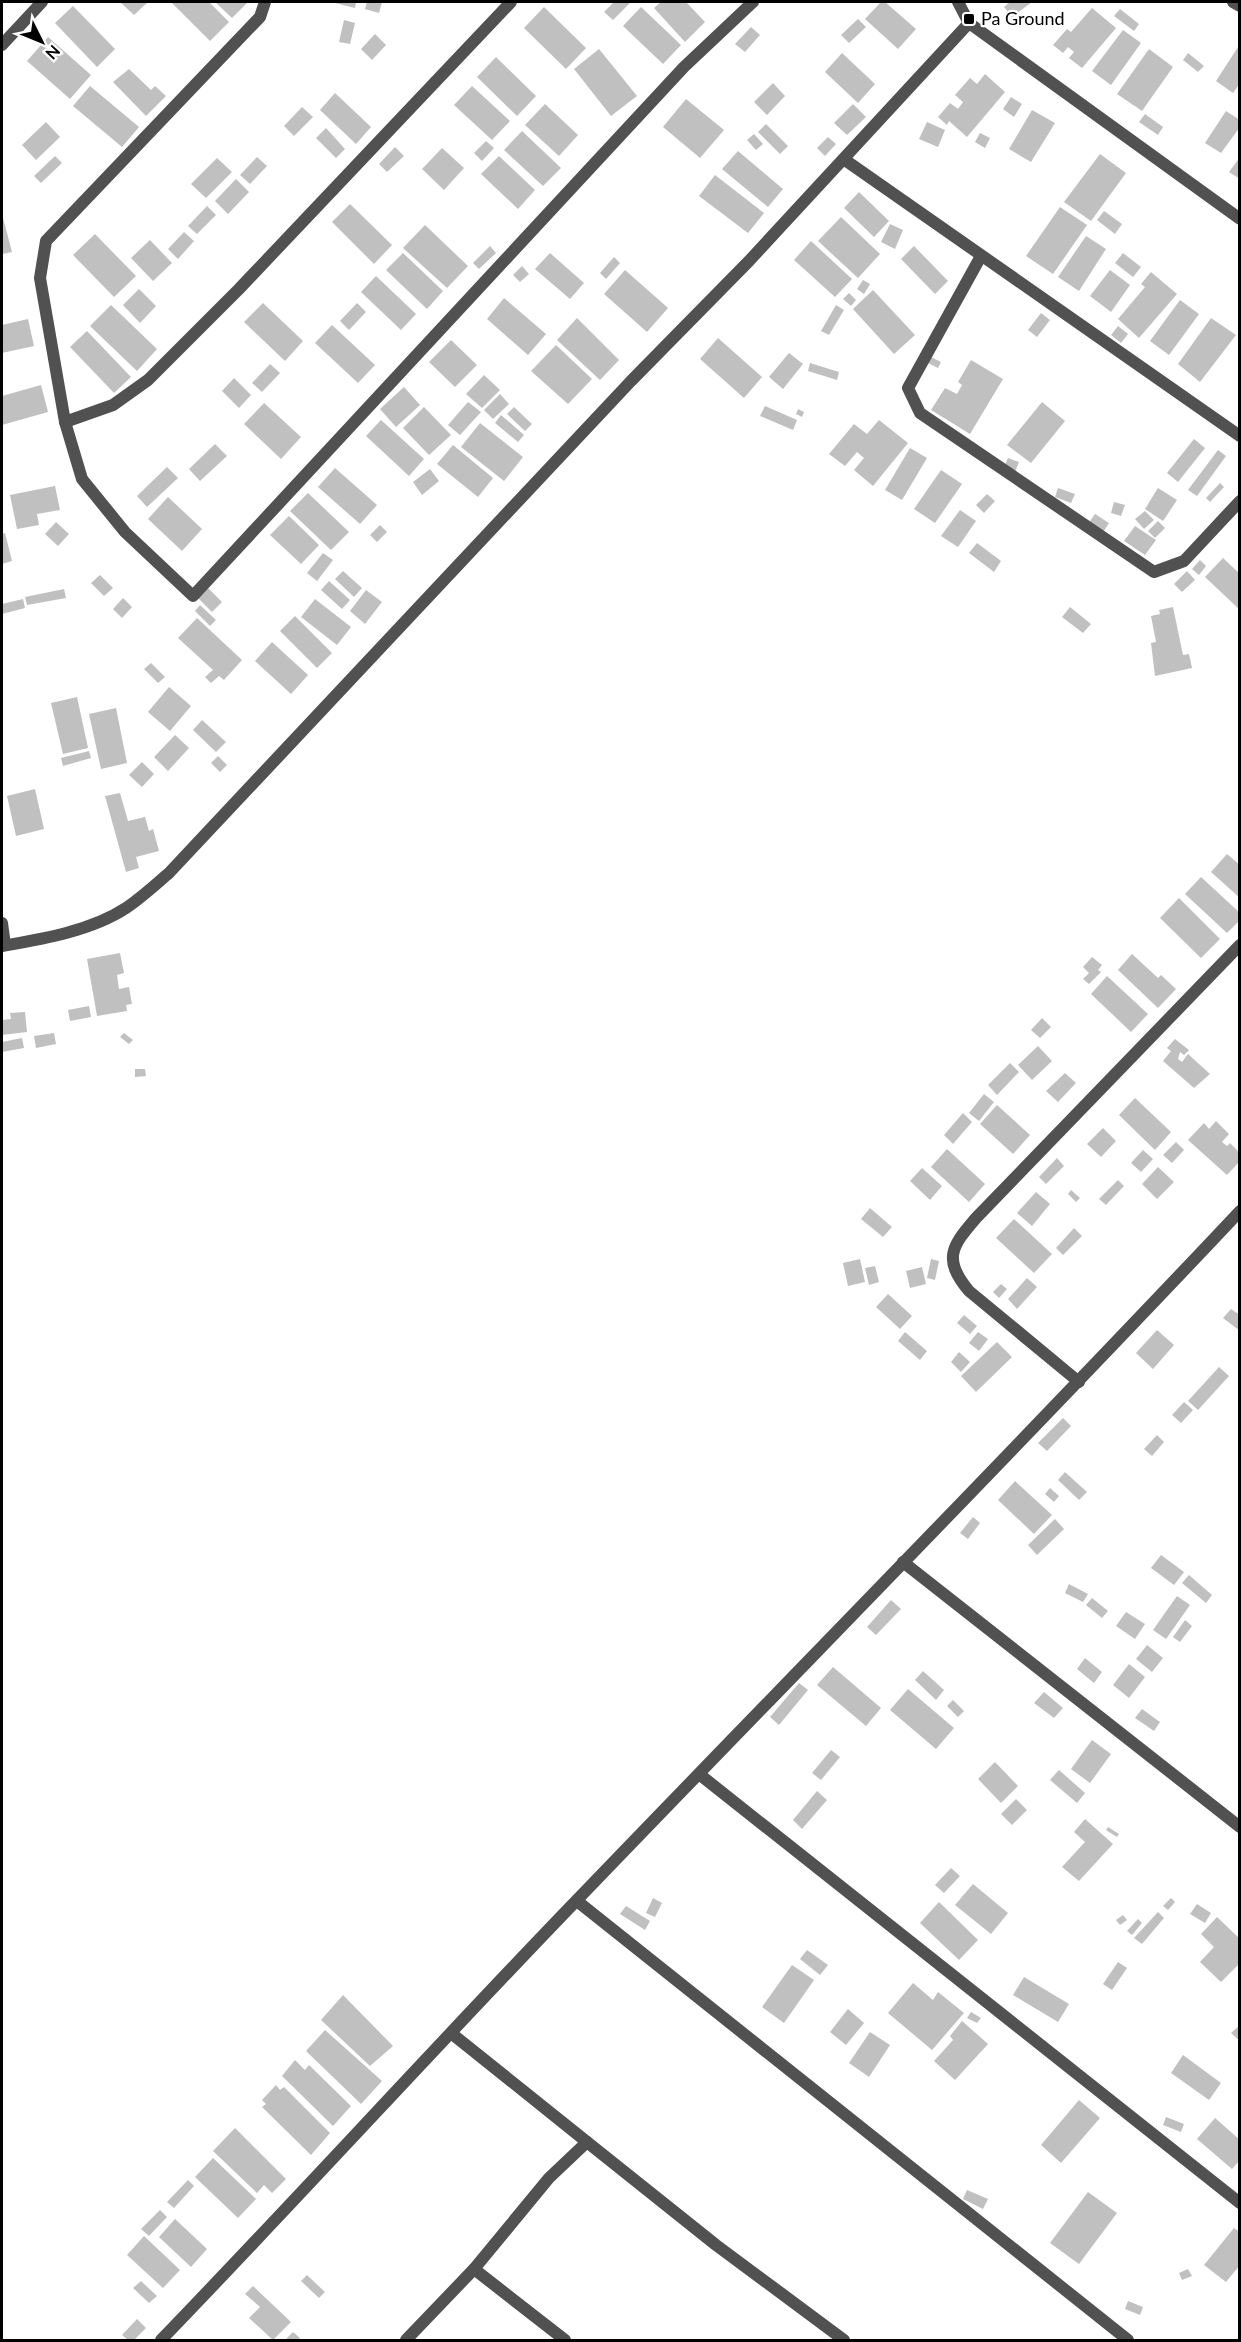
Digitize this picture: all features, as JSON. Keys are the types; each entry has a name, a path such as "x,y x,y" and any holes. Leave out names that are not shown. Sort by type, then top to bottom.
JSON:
{"street":[{"path":"2,45 42,2"},
{"path":"265,2 260,17 46,241 40,278 65,422 82,479 98,502 125,532 193,596 684,67 753,2"},
{"path":"65,422 113,405 148,380 239,289 511,2"},
{"path":"958,2 969,22 1239,219"},
{"path":"1233,2 1239,6"},
{"path":"2,923 3,945 55,935 96,922 124,909 169,873 632,381 845,160 969,22"},
{"path":"845,160 1239,436"},
{"path":"981,256 908,388 920,413 1154,572 1184,561 1239,501"},
{"path":"1079,1382 969,1291 957,1277 952,1264 952,1250 976,1218 1239,945"},
{"path":"161,2340 577,1901 1079,1382 1239,1211"},
{"path":"903,1562 1239,1827"},
{"path":"699,1774 1239,2203"},
{"path":"577,1901 1128,2340"},
{"path":"451,2033 724,2252 844,2340"},
{"path":"406,2340 474,2269 549,2178 587,2142"},
{"path":"474,2269 565,2340"}],"building":[{"path":"120,2 148,2 134,15"},
{"path":"171,2 209,2 229,22 210,41"},
{"path":"215,2 248,2 232,18"},
{"path":"331,2 356,2 355,8"},
{"path":"367,2 382,2 379,13 365,9"},
{"path":"614,2 631,2 613,20 604,12"},
{"path":"661,2 686,2 705,22 685,42 654,8"},
{"path":"881,2 885,2 916,29 898,49 865,19"},
{"path":"1010,2 1032,2 1012,17 1004,7"},
{"path":"73,6 115,49 97,67 55,23"},
{"path":"544,7 586,48 566,69 524,28"},
{"path":"641,7 681,45 663,64 623,26"},
{"path":"1092,8 1116,28 1082,68 1069,58 1074,52 1068,47 1063,53 1053,45 1067,29 1071,32"},
{"path":"1120,9 1139,24 1134,31 1114,16"},
{"path":"858,19 866,27 849,43 841,35"},
{"path":"344,20 355,23 350,44 339,42"},
{"path":"751,27 760,35 745,52 735,44"},
{"path":"1123,30 1141,43 1111,85 1092,71"},
{"path":"375,34 386,45 372,60 361,49"},
{"path":"48,37 91,75 70,99 27,61"},
{"path":"1240,44 1240,83 1233,93 1216,81"},
{"path":"599,49 637,96 611,116 574,69"},
{"path":"1149,49 1173,67 1142,111 1117,94"},
{"path":"842,53 875,84 858,103 825,72"},
{"path":"1188,53 1204,66 1198,72 1183,60"},
{"path":"496,57 536,96 517,116 477,77"},
{"path":"129,69 151,90 155,86 166,96 146,116 113,82"},
{"path":"985,74 1005,92 967,137 949,121 947,125 938,117 950,103 958,109 963,102 955,95 970,78 977,84"},
{"path":"773,83 785,96 767,115 754,102"},
{"path":"90,86 139,127 122,147 73,106"},
{"path":"472,86 510,121 492,140 454,105"},
{"path":"335,93 371,127 356,144 320,110"},
{"path":"1011,97 1022,104 1014,117 1003,109"},
{"path":"686,99 724,130 700,158 663,127"},
{"path":"545,104 578,135 559,156 525,125"},
{"path":"853,104 866,117 847,135 834,123"},
{"path":"302,107 313,117 294,136 284,126"},
{"path":"1032,110 1055,123 1031,162 1009,149"},
{"path":"1226,111 1240,120 1240,127 1221,153 1205,143"},
{"path":"1145,114 1163,127 1158,135 1139,122"},
{"path":"46,122 60,137 36,160 22,145"},
{"path":"927,122 945,130 938,147 919,139"},
{"path":"766,124 788,146 780,154 758,132"},
{"path":"326,128 345,149 336,158 316,138"},
{"path":"522,131 561,168 543,186 504,150"},
{"path":"980,133 990,138 985,148 975,142"},
{"path":"754,134 763,144 756,150 747,140"},
{"path":"828,137 836,144 825,156 817,148"},
{"path":"486,141 494,148 482,161 474,153"},
{"path":"395,147 404,156 387,172 379,164"},
{"path":"442,148 464,168 444,190 422,169"},
{"path":"738,151 783,189 768,207 722,169"},
{"path":"1100,154 1126,173 1091,221 1064,202"},
{"path":"55,156 62,163 41,183 34,176"},
{"path":"499,156 535,190 518,209 481,174"},
{"path":"257,157 267,166 250,184 240,175"},
{"path":"1240,157 1240,179 1229,172"},
{"path":"217,158 232,172 206,198 191,184"},
{"path":"715,175 764,213 748,233 699,196"},
{"path":"236,179 249,192 228,214 215,201"},
{"path":"859,192 889,221 874,237 844,208"},
{"path":"350,204 392,245 374,264 332,222"},
{"path":"207,206 216,215 197,234 188,226"},
{"path":"1060,207 1087,225 1053,274 1026,256"},
{"path":"1104,211 1122,224 1115,234 1097,220"},
{"path":"2,214 12,252 2,254"},
{"path":"841,217 880,254 858,278 818,241"},
{"path":"890,224 903,230 895,249 881,242"},
{"path":"425,225 468,266 447,288 403,248"},
{"path":"184,232 194,241 178,259 168,249"},
{"path":"95,234 136,276 114,297 73,255"},
{"path":"1086,236 1106,249 1079,291 1058,277"},
{"path":"150,240 172,263 153,281 131,258"},
{"path":"811,241 852,279 835,297 794,260"},
{"path":"490,246 496,253 479,269 473,263"},
{"path":"914,246 948,281 935,294 901,259"},
{"path":"403,253 443,291 427,309 386,270"},
{"path":"550,253 584,283 570,299 535,269"},
{"path":"1123,253 1141,267 1133,277 1115,263"},
{"path":"614,257 620,263 606,279 600,273"},
{"path":"522,266 529,274 520,282 513,275"},
{"path":"625,270 668,308 647,332 604,294"},
{"path":"1110,270 1130,285 1111,312 1090,296"},
{"path":"1151,272 1177,294 1139,338 1118,319 1145,287 1141,284"},
{"path":"376,276 416,314 401,330 361,292"},
{"path":"863,280 870,284 864,294 857,289"},
{"path":"139,289 156,306 140,323 123,305"},
{"path":"873,290 915,335 894,354 853,309"},
{"path":"849,293 856,300 851,306 843,299"},
{"path":"504,298 546,334 528,355 487,319"},
{"path":"1180,300 1199,314 1169,355 1150,341"},
{"path":"263,303 303,341 285,361 244,322"},
{"path":"357,303 366,312 349,330 340,321"},
{"path":"111,305 157,349 137,371 90,326"},
{"path":"836,305 844,310 829,335 821,331"},
{"path":"1041,313 1050,320 1037,337 1028,330"},
{"path":"577,318 619,360 600,380 557,340"},
{"path":"1211,318 1236,335 1200,382 1178,364"},
{"path":"28,319 34,346 2,353 2,325"},
{"path":"332,325 375,365 358,383 315,343"},
{"path":"1118,326 1128,334 1121,343 1111,335"},
{"path":"87,331 131,377 114,393 70,347"},
{"path":"718,338 762,377 744,398 700,359"},
{"path":"451,340 477,365 455,387 429,362"},
{"path":"556,345 592,379 568,404 531,371"},
{"path":"789,353 803,364 783,389 769,377"},
{"path":"931,357 941,362 938,368 928,363"},
{"path":"971,360 1003,379 970,434 931,410 945,388 957,394 962,385 958,382"},
{"path":"810,363 839,372 837,380 808,371"},
{"path":"270,364 280,373 262,392 252,383"},
{"path":"484,375 500,390 482,408 466,394"},
{"path":"234,378 251,395 239,408 222,391"},
{"path":"41,385 48,412 2,425 2,396"},
{"path":"404,387 420,405 396,427 380,409"},
{"path":"500,394 509,404 493,419 484,410"},
{"path":"468,402 481,412 460,435 448,425"},
{"path":"1042,402 1065,421 1031,463 1007,445"},
{"path":"264,403 301,437 281,459 244,424"},
{"path":"765,406 797,420 793,430 760,416"},
{"path":"424,407 451,435 429,455 403,428"},
{"path":"514,407 532,424 525,431 507,414"},
{"path":"798,409 804,412 802,417 796,414"},
{"path":"501,415 524,435 518,442 495,423"},
{"path":"381,420 424,459 409,476 366,436"},
{"path":"879,420 908,443 873,486 854,470 864,458 857,452 845,466 829,454 854,424 867,434"},
{"path":"480,423 523,457 504,481 461,447"},
{"path":"1194,439 1205,448 1178,482 1167,473"},
{"path":"215,444 227,456 200,481 189,469"},
{"path":"453,445 493,478 478,497 437,464"},
{"path":"910,448 927,458 902,500 885,490"},
{"path":"1218,450 1226,456 1197,496 1188,490"},
{"path":"1008,458 1019,462 1014,474 1003,469"},
{"path":"167,467 178,478 147,507 137,496"},
{"path":"335,468 377,505 360,524 318,487"},
{"path":"430,469 439,481 422,495 413,482"},
{"path":"941,470 962,484 935,523 914,509"},
{"path":"1220,483 1224,487 1210,502 1206,498"},
{"path":"55,486 60,510 37,514 39,525 17,529 10,495"},
{"path":"1058,488 1075,494 1071,503 1055,497"},
{"path":"1158,488 1177,500 1163,521 1145,509"},
{"path":"308,493 349,532 331,550 290,511"},
{"path":"987,494 995,501 984,513 976,505"},
{"path":"168,497 202,529 182,551 148,519"},
{"path":"1114,502 1125,505 1121,516 1111,513"},
{"path":"960,510 976,521 958,547 941,536"},
{"path":"1145,511 1154,520 1144,529 1135,519"},
{"path":"1095,514 1109,523 1102,534 1088,524"},
{"path":"289,516 319,545 301,564 270,535"},
{"path":"1158,521 1165,528 1155,538 1148,531"},
{"path":"56,522 69,534 58,546 45,534"},
{"path":"380,525 387,532 377,542 370,535"},
{"path":"1135,526 1156,540 1145,555 1124,541"},
{"path":"5,533 12,561 2,564 2,534"},
{"path":"977,543 1001,561 994,572 969,553"},
{"path":"323,553 333,560 317,581 307,573"},
{"path":"1223,558 1240,574 1240,610 1205,577"},
{"path":"1200,560 1206,566 1199,575 1192,569"},
{"path":"343,571 362,588 354,597 335,579"},
{"path":"1187,571 1195,580 1182,592 1174,584"},
{"path":"100,575 113,588 104,596 91,583"},
{"path":"329,581 350,600 342,609 321,590"},
{"path":"208,588 222,602 212,612 198,598"},
{"path":"64,589 66,598 27,605 25,597"},
{"path":"366,590 382,602 365,624 350,611"},
{"path":"123,598 132,607 122,618 113,609"},
{"path":"23,599 25,608 2,614 2,604"},
{"path":"315,599 351,627 337,645 301,617"},
{"path":"200,605 216,620 210,626 195,611"},
{"path":"1070,607 1091,624 1083,633 1062,617"},
{"path":"1173,607 1183,655 1189,654 1192,668 1155,676 1151,643 1156,642 1151,616 1160,614 1159,610"},
{"path":"295,616 332,653 317,668 280,631"},
{"path":"197,618 242,660 224,680 219,676 211,683 205,677 213,670 178,638"},
{"path":"272,642 308,675 291,694 255,661"},
{"path":"151,663 165,677 158,683 144,669"},
{"path":"169,687 191,706 170,731 148,712"},
{"path":"77,697 88,748 63,754 51,703"},
{"path":"116,708 127,763 101,769 89,714"},
{"path":"202,720 226,742 216,752 193,730"},
{"path":"175,735 189,748 168,771 154,757"},
{"path":"89,751 91,758 63,766 61,758"},
{"path":"218,756 227,765 220,772 211,763"},
{"path":"142,762 154,774 142,787 129,775"},
{"path":"35,789 44,829 16,836 7,796"},
{"path":"120,793 128,821 145,817 149,831 153,829 159,851 136,857 139,868 126,872 105,796"},
{"path":"1227,854 1240,865 1240,898 1211,872"},
{"path":"1201,877 1240,913 1240,920 1227,933 1185,894"},
{"path":"1179,898 1220,939 1201,958 1160,918"},
{"path":"120,953 124,973 117,975 119,989 129,987 132,1004 126,1005 127,1011 97,1016 87,959"},
{"path":"1132,954 1158,978 1161,975 1176,989 1158,1008 1118,970"},
{"path":"1092,957 1102,965 1098,970 1101,972 1089,984 1083,979 1089,973 1083,967"},
{"path":"1107,976 1148,1014 1131,1032 1091,994"},
{"path":"89,1006 91,1017 70,1021 68,1010"},
{"path":"25,1012 27,1032 2,1035 2,1020 11,1019 10,1013"},
{"path":"1042,1018 1051,1027 1040,1038 1031,1030"},
{"path":"54,1033 56,1044 36,1048 34,1036"},
{"path":"124,1033 133,1040 129,1044 120,1037"},
{"path":"22,1038 24,1048 2,1052 2,1042"},
{"path":"1175,1039 1189,1050 1184,1055 1180,1052 1178,1059 1182,1062 1188,1054 1210,1074 1194,1088 1163,1061 1171,1051 1167,1048"},
{"path":"1038,1046 1052,1061 1032,1080 1018,1065"},
{"path":"1010,1063 1019,1072 997,1095 988,1085"},
{"path":"135,1069 145,1069 146,1076 135,1077"},
{"path":"1065,1073 1076,1083 1058,1102 1046,1091"},
{"path":"984,1094 994,1102 979,1121 969,1113"},
{"path":"1135,1098 1171,1132 1155,1150 1119,1115"},
{"path":"997,1105 1030,1135 1013,1154 980,1124"},
{"path":"963,1113 972,1122 953,1144 944,1135"},
{"path":"1216,1121 1229,1134 1222,1142 1227,1146 1230,1143 1240,1153 1240,1161 1227,1175 1188,1140 1204,1123 1209,1129"},
{"path":"1103,1128 1116,1141 1101,1157 1087,1144"},
{"path":"1176,1142 1184,1150 1172,1163 1163,1155"},
{"path":"947,1149 985,1184 969,1202 931,1167"},
{"path":"1143,1150 1153,1159 1141,1172 1131,1163"},
{"path":"1057,1158 1064,1166 1046,1184 1039,1177"},
{"path":"1158,1167 1174,1182 1157,1199 1142,1184"},
{"path":"922,1168 942,1186 930,1200 910,1181"},
{"path":"1118,1180 1124,1186 1106,1205 1099,1199"},
{"path":"1071,1190 1080,1198 1076,1202 1068,1194"},
{"path":"1036,1192 1050,1204 1032,1226 1017,1213"},
{"path":"870,1208 892,1227 883,1237 861,1219"},
{"path":"1014,1219 1052,1254 1034,1273 996,1238"},
{"path":"1074,1228 1082,1236 1063,1255 1056,1248"},
{"path":"860,1259 865,1282 848,1286 843,1263"},
{"path":"931,1259 939,1261 935,1280 927,1278"},
{"path":"875,1266 879,1282 869,1285 865,1268"},
{"path":"922,1267 926,1284 910,1288 906,1271"},
{"path":"1027,1278 1037,1287 1017,1309 1008,1299"},
{"path":"1001,1284 1007,1289 999,1298 993,1292"},
{"path":"888,1294 912,1316 900,1329 876,1307"},
{"path":"1231,1309 1240,1315 1240,1331 1223,1318"},
{"path":"964,1315 977,1326 970,1334 957,1323"},
{"path":"1157,1330 1174,1345 1153,1369 1136,1353"},
{"path":"905,1332 927,1351 920,1360 898,1341"},
{"path":"978,1332 988,1339 979,1351 969,1343"},
{"path":"997,1342 1012,1357 976,1392 961,1376"},
{"path":"959,1352 970,1362 961,1372 951,1362"},
{"path":"1219,1367 1229,1376 1198,1410 1188,1401"},
{"path":"1184,1402 1193,1410 1181,1423 1172,1415"},
{"path":"1063,1418 1071,1426 1047,1451 1038,1443"},
{"path":"1157,1435 1164,1442 1152,1456 1144,1449"},
{"path":"1065,1472 1087,1492 1079,1500 1058,1480"},
{"path":"1015,1481 1052,1515 1034,1534 998,1500"},
{"path":"1050,1488 1059,1496 1054,1502 1045,1494"},
{"path":"973,1517 980,1523 968,1539 960,1533"},
{"path":"1055,1519 1064,1529 1037,1555 1028,1545"},
{"path":"1161,1555 1184,1572 1174,1585 1151,1568"},
{"path":"1189,1575 1212,1595 1206,1603 1182,1583"},
{"path":"1069,1584 1088,1594 1083,1602 1065,1593"},
{"path":"1177,1596 1190,1605 1166,1639 1153,1630"},
{"path":"1092,1598 1108,1611 1102,1618 1086,1605"},
{"path":"891,1600 901,1609 876,1635 867,1627"},
{"path":"1126,1612 1145,1624 1135,1639 1116,1626"},
{"path":"1185,1620 1192,1626 1180,1642 1173,1637"},
{"path":"1147,1645 1163,1658 1152,1672 1136,1659"},
{"path":"1085,1658 1102,1672 1094,1683 1077,1669"},
{"path":"1129,1664 1145,1677 1129,1698 1113,1685"},
{"path":"833,1667 881,1708 866,1726 817,1685"},
{"path":"923,1671 944,1690 936,1700 915,1680"},
{"path":"799,1683 808,1690 779,1725 770,1717"},
{"path":"908,1689 954,1728 936,1749 890,1710"},
{"path":"1044,1692 1063,1708 1054,1718 1034,1703"},
{"path":"953,1700 964,1711 958,1717 947,1706"},
{"path":"1142,1709 1160,1722 1154,1731 1135,1718"},
{"path":"1092,1740 1111,1754 1090,1783 1071,1769"},
{"path":"831,1750 840,1757 821,1780 812,1773"},
{"path":"995,1762 1018,1786 1001,1803 978,1779"},
{"path":"1059,1770 1085,1793 1077,1803 1050,1780"},
{"path":"817,1791 827,1800 802,1829 793,1820"},
{"path":"1016,1799 1027,1810 1012,1825 1001,1814"},
{"path":"1085,1819 1113,1844 1079,1881 1062,1867 1085,1842 1074,1832"},
{"path":"1108,1827 1119,1834 1117,1837 1106,1830"},
{"path":"951,1868 960,1876 944,1893 935,1885"},
{"path":"973,1884 1008,1913 991,1934 955,1905"},
{"path":"653,1898 662,1903 655,1917 646,1913"},
{"path":"1171,1898 1175,1902 1168,1910 1163,1906"},
{"path":"939,1902 978,1940 959,1960 920,1923"},
{"path":"1197,1904 1211,1913 1205,1923 1190,1914"},
{"path":"626,1906 650,1921 645,1930 620,1914"},
{"path":"1158,1912 1164,1918 1142,1944 1134,1938"},
{"path":"1123,1915 1127,1920 1120,1925 1116,1920"},
{"path":"1217,1917 1240,1939 1240,1963 1221,1982 1200,1962 1214,1947 1201,1934"},
{"path":"1138,1919 1142,1923 1132,1935 1127,1931"},
{"path":"807,1950 828,1965 820,1975 800,1959"},
{"path":"1118,1962 1127,1968 1112,1990 1103,1984"},
{"path":"792,1965 814,1980 784,2023 762,2007"},
{"path":"1024,1977 1069,2004 1058,2022 1013,1995"},
{"path":"913,1983 933,2000 938,1992 964,2013 932,2050 888,2013"},
{"path":"343,1995 393,2046 370,2066 321,2020"},
{"path":"848,2009 864,2023 846,2045 830,2032"},
{"path":"971,2012 981,2018 977,2023 967,2018"},
{"path":"962,2021 988,2044 955,2080 934,2061 953,2040 950,2036"},
{"path":"1240,2025 1240,2041 1231,2033"},
{"path":"325,2030 382,2081 361,2104 306,2051"},
{"path":"870,2032 890,2045 869,2077 849,2063"},
{"path":"1183,2055 1221,2083 1209,2100 1171,2073"},
{"path":"295,2060 305,2070 309,2065 351,2106 333,2126 282,2076"},
{"path":"276,2085 280,2090 284,2087 330,2133 311,2155 262,2107 266,2104 262,2100"},
{"path":"1079,2100 1100,2118 1061,2163 1041,2145"},
{"path":"1166,2117 1184,2124 1181,2132 1163,2125"},
{"path":"1215,2118 1240,2140 1240,2160 1232,2169 1197,2139"},
{"path":"235,2128 286,2179 272,2193 264,2185 257,2193 213,2151"},
{"path":"213,2158 256,2199 238,2218 195,2177"},
{"path":"188,2180 194,2186 174,2208 167,2202"},
{"path":"967,2190 988,2199 983,2209 963,2199"},
{"path":"1088,2192 1117,2213 1079,2264 1050,2243"},
{"path":"160,2210 167,2217 149,2236 141,2229"},
{"path":"175,2219 207,2249 191,2267 159,2237"},
{"path":"1234,2228 1240,2232 1240,2265 1226,2282 1204,2265"},
{"path":"144,2236 180,2270 163,2288 127,2255"},
{"path":"1188,2269 1192,2276 1182,2280 1179,2273"},
{"path":"307,2275 325,2292 319,2298 301,2281"},
{"path":"141,2281 157,2296 149,2303 133,2288"},
{"path":"253,2286 291,2322 273,2340 249,2318 260,2307 245,2294"},
{"path":"1128,2301 1143,2307 1140,2315 1125,2309"},
{"path":"137,2319 146,2328 134,2340 128,2340 122,2335"},
{"path":"293,2332 300,2338 285,2340"}],"place":[{"name":"Pa Ground","path":"969,19"}]}
